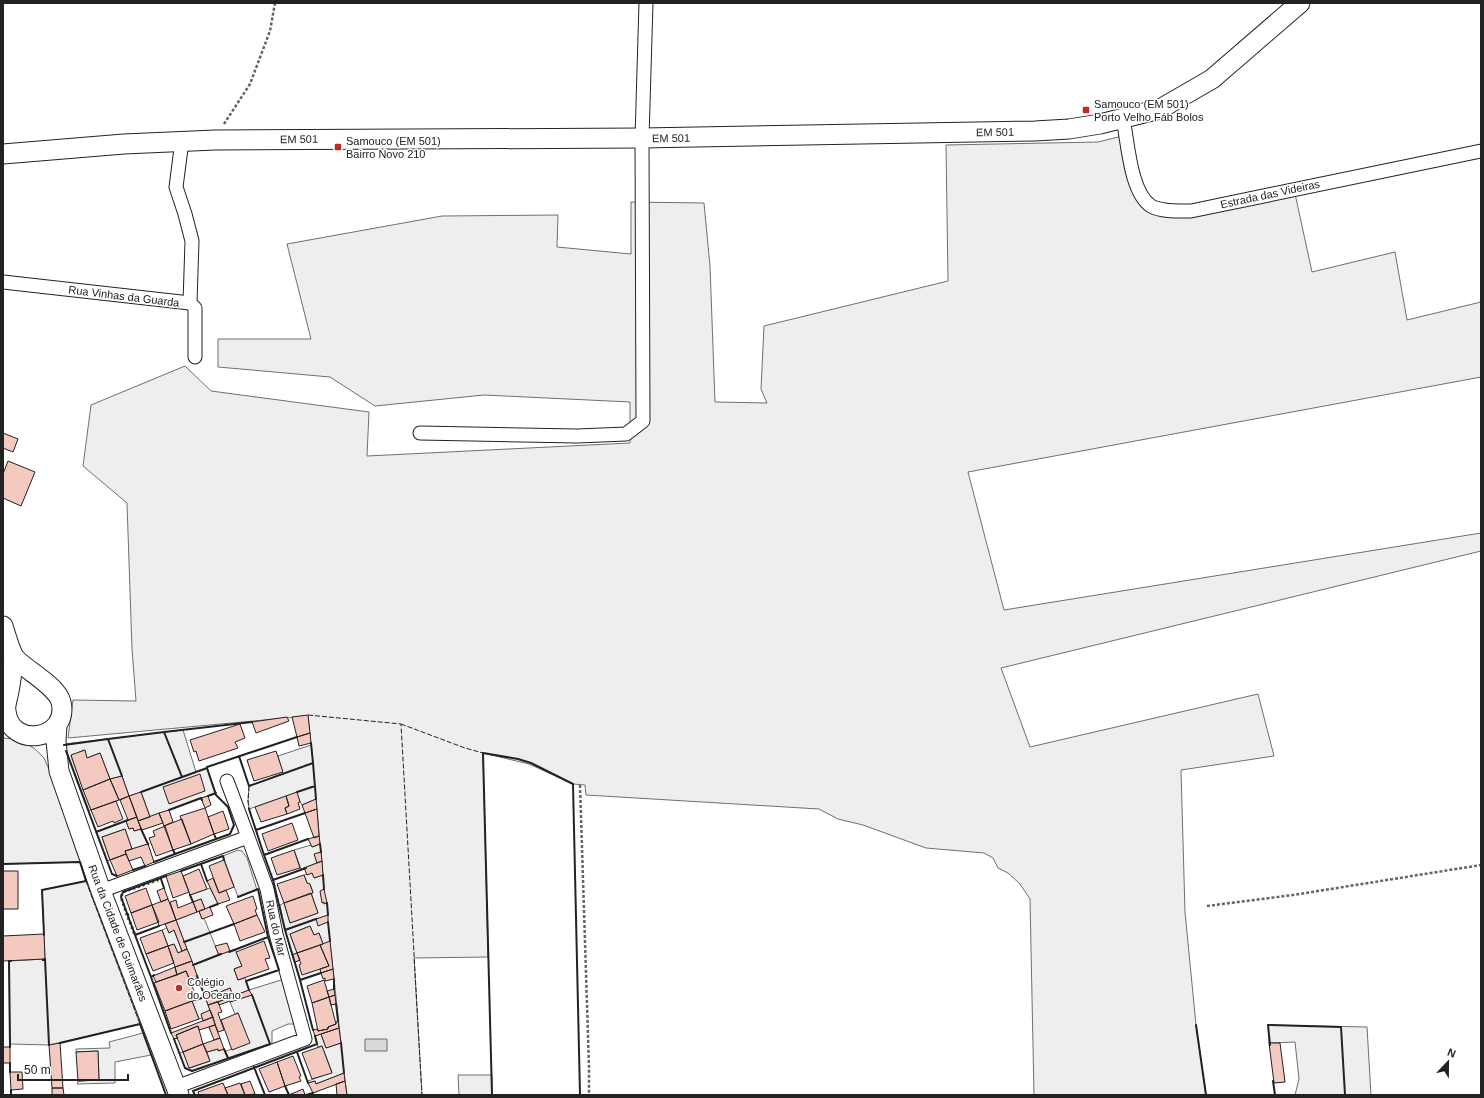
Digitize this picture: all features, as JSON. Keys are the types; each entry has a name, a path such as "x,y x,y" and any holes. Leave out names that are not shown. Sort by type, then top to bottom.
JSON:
{"main road":[{"name":"EM 501","path":"3,154 215,140 642,138 1035,131 1069,129 1123,119 1160,109 1212,79 1300,3"},
{"path":"3,626 14,657 57,693 62,709 57,724 56,741 59,771"},
{"path":"14,657 6,701 5,710 7,718 15,733 45,754 59,771"},
{"path":"6,701 12,690 23,683 36,681 44,683"},
{"path":"15,733 39,736 46,734 57,724"},
{"name":"Rua da Cidade de Guimarães","path":"59,771 101,891 178,1091"}],"street":[{"path":"420,433 577,436 626,434 643,421 642,138 646,3"},
{"name":"Estrada das Videiras","path":"1123,119 1133,174 1139,192 1152,206 1172,212 1191,211 1481,151"},
{"path":"182,141 176,188 185,214 192,242 190,303"},
{"name":"Rua Vinhas da Guarda","path":"3,282 190,303 195,308 195,357"},
{"path":"101,891 248,837 227,781"},
{"name":"Rua do Mar","path":"178,1091 305,1039 276,934 267,889 248,837"}],"path":[{"path":"215,140 250,84 270,31 275,3"},
{"path":"580,785 589,1095"},
{"path":"1207,906 1293,895 1481,865"}],"shaded area":[{"path":"1126,135 1139,192 1172,212 1294,189 1312,272 1395,252 1407,320 1481,302 1481,377 968,472 1004,610 1481,533 1481,551 1001,668 1030,747 1258,694 1274,756 1181,770 1185,912 1196,1025 1206,1095 1034,1095 1030,899 1020,884 1008,873 998,868 993,858 984,853 926,848 863,825 838,819 819,809 586,795 585,785 573,784 529,764 483,753 488,957 414,958 422,1095 347,1095 344,1073 316,1084 315,1081 308,1083 308,1081 332,1072 322,1046 318,1047 315,1036 321,1034 326,1048 341,1043 330,942 323,944 319,933 314,935 310,926 290,934 297,953 292,955 280,905 284,903 290,923 318,913 311,893 313,892 304,875 312,873 315,878 323,875 321,852 315,854 317,863 301,869 294,850 320,844 316,799 302,805 296,793 249,809 248,801 249,786 283,774 278,756 311,745 308,716 68,738 73,700 136,701 132,649 127,503 83,466 91,405 185,366 211,391 369,412 367,456 630,443 630,402 484,395 375,406 330,377 218,367 218,339 311,339 287,244 442,216 558,215 557,247 631,254 631,202 704,203 710,266 715,402 767,403 761,389 764,326 948,281 946,145 1098,142"},
{"path":"183,730 196,772 207,768 216,793 150,817 141,792 129,796 122,776 110,779 100,753 87,758 84,750 71,756 91,810 89,811 64,744"},
{"path":"3,738 16,739 34,748 44,758 52,776 80,862 3,864"},
{"path":"126,821 129,829 133,828 134,831 141,829 148,844 132,849 125,829 102,837 110,860 107,861 96,832"},
{"path":"238,850 242,851 247,858 257,890 238,897 223,856"},
{"path":"86,881 140,1024 49,1045 10,1044 9,961 45,959 42,890"},
{"path":"210,888 218,904 205,909 201,899 193,902 190,895"},
{"path":"199,911 202,919 204,918 219,955 235,949 242,966 234,969 238,980 245,978 249,990 233,996 230,988 218,993 204,994 176,920"},
{"path":"167,928 169,933 174,930 182,951 178,953 174,944 168,946 162,930"},
{"path":"300,960 320,969 321,973 300,980 295,962"},
{"path":"281,980 283,982 296,1024 288,1024 272,1031 272,1043 192,1071 185,1068 179,1053 183,1052 190,1068 210,1061 207,1052 218,1049 219,1051 224,1049 226,1051 249,1043 238,1013 235,1014 230,1002 251,995 249,990"},
{"path":"205,997 210,1010 199,1019 192,1001"},
{"path":"1268,1025 1367,1027 1371,1095 1295,1095 1299,1079 1295,1042 1269,1043"},
{"path":"143,1033 151,1055 115,1062 115,1083 77,1084 78,1081 99,1080 98,1051 76,1052 76,1049 110,1048 109,1042"},
{"path":"365,1039 387,1039 387,1051 365,1051"},
{"path":"458,1075 492,1075 492,1095 459,1095"}],"building":[{"path":"3,433 18,439 13,452 3,448"},
{"path":"8,461 35,472 21,506 3,498 3,474"},
{"path":"308,715 310,733 297,737 292,717"},
{"path":"287,717 289,721 256,733 252,722"},
{"path":"240,724 245,738 235,742 238,748 199,761 190,740"},
{"path":"310,733 311,743 299,746 297,737"},
{"path":"85,750 87,758 100,753 110,779 83,790 71,755"},
{"path":"276,751 283,772 254,781 247,760"},
{"path":"200,774 205,791 169,804 163,787"},
{"path":"122,776 129,796 119,800 110,779"},
{"path":"110,779 119,800 91,810 83,790"},
{"path":"141,792 150,817 138,821 129,796"},
{"path":"297,792 300,802 298,803 300,809 287,814 285,808 289,806 286,796"},
{"path":"129,796 137,817 128,820 120,800"},
{"path":"208,796 211,805 205,808 201,798"},
{"path":"286,796 289,806 285,808 287,814 261,822 255,807"},
{"path":"316,799 317,809 305,813 302,805"},
{"path":"116,801 123,819 98,827 91,810"},
{"path":"205,808 214,834 191,844 180,816"},
{"path":"317,809 319,836 314,838 305,813"},
{"path":"169,810 173,822 164,826 159,813"},
{"path":"223,811 229,829 214,834 208,817"},
{"path":"159,813 163,823 142,830 138,821"},
{"path":"137,817 141,829 134,831 133,828 129,829 126,821"},
{"path":"182,819 191,844 173,850 164,826"},
{"path":"292,823 298,840 268,851 262,834"},
{"path":"165,826 173,850 156,856 149,838 155,836 153,831"},
{"path":"125,829 132,849 125,851 126,854 110,860 102,837"},
{"path":"319,836 320,844 312,847 308,839"},
{"path":"148,844 154,862 145,866 141,857 129,861 125,851"},
{"path":"294,850 300,868 277,875 271,858"},
{"path":"321,852 322,861 317,863 314,854"},
{"path":"126,854 133,870 117,876 110,860"},
{"path":"224,860 234,887 219,893 209,866"},
{"path":"322,861 323,875 314,878 312,873 307,875 304,868"},
{"path":"199,869 207,889 190,895 183,876"},
{"path":"3,871 18,871 18,909 3,909"},
{"path":"181,871 189,892 173,898 166,876"},
{"path":"304,875 307,883 310,884 313,893 284,903 277,884"},
{"path":"213,878 219,893 226,890 230,900 218,904 207,881"},
{"path":"146,888 152,905 131,913 125,896"},
{"path":"164,888 168,899 161,902 157,891"},
{"path":"324,889 327,903 324,904 324,902 322,903 320,891"},
{"path":"311,893 318,913 290,923 284,903"},
{"path":"253,896 257,909 255,910 257,915 234,924 226,906"},
{"path":"168,899 176,920 159,926 152,905"},
{"path":"201,899 205,909 197,912 193,902"},
{"path":"176,900 178,908 193,902 197,912 176,920 170,902"},
{"path":"152,905 159,922 137,930 131,913"},
{"path":"210,907 213,915 202,919 199,911"},
{"path":"257,915 265,932 240,941 234,924"},
{"path":"328,915 328,922 318,926 316,919"},
{"path":"176,920 187,949 182,951 174,930 169,933 165,924"},
{"path":"310,926 314,935 319,933 323,944 297,953 290,934"},
{"path":"162,930 168,946 146,954 140,938"},
{"path":"44,934 45,959 3,961 3,936"},
{"path":"264,941 270,958 265,959 269,969 238,980 234,969 242,966 236,952"},
{"path":"330,941 333,969 321,973 320,969 329,966 320,945"},
{"path":"227,943 230,951 219,955 215,946"},
{"path":"174,944 178,953 187,949 192,961 175,967 168,946"},
{"path":"320,945 329,966 302,975 299,965 301,964 297,953"},
{"path":"168,946 174,963 153,971 146,954"},
{"path":"297,953 300,960 295,962 292,955"},
{"path":"192,961 198,978 190,981 186,971 177,975 175,967"},
{"path":"175,967 177,975 156,982 153,976"},
{"path":"333,969 334,979 325,981 325,978 323,979 321,973"},
{"name":"Colégio do Oceano","path":"186,971 194,991 192,992 195,1000 165,1011 154,983"},
{"path":"324,980 329,997 312,1003 307,986"},
{"path":"230,988 233,996 208,1005 204,994 217,990 218,993"},
{"path":"334,989 335,995 329,997 327,991"},
{"path":"249,990 252,995 219,1005 218,1002"},
{"path":"335,995 336,1004 331,1005 329,997"},
{"path":"329,997 336,1024 328,1027 328,1029 318,1031 312,1003"},
{"path":"192,1001 199,1019 171,1029 165,1011"},
{"path":"218,1002 222,1012 218,1013 224,1030 218,1032 208,1005"},
{"path":"210,1010 213,1017 203,1021 201,1014"},
{"path":"238,1013 250,1043 232,1050 221,1020"},
{"path":"213,1017 215,1025 199,1030 198,1026 176,1035 178,1038 174,1039 171,1033"},
{"path":"338,1021 339,1028 315,1036 313,1030 317,1029 318,1031 328,1029 328,1027 336,1024"},
{"path":"215,1025 220,1038 214,1040 209,1027"},
{"path":"198,1026 203,1044 183,1052 176,1035"},
{"path":"339,1028 341,1043 326,1048 321,1034"},
{"path":"220,1038 224,1049 207,1052 203,1044"},
{"path":"60,1043 63,1088 52,1088 49,1045"},
{"path":"1269,1043 1280,1043 1285,1082 1274,1083"},
{"path":"203,1044 210,1061 189,1068 183,1052"},
{"path":"322,1046 332,1073 312,1079 302,1053"},
{"path":"3,1047 10,1047 10,1063 3,1063"},
{"path":"98,1051 99,1080 78,1081 76,1052"},
{"path":"293,1056 301,1076 299,1077 301,1081 285,1086 277,1062"},
{"path":"277,1062 285,1086 269,1092 259,1069"},
{"path":"10,1072 22,1072 23,1089 11,1090"},
{"path":"344,1073 345,1081 313,1093 308,1083 315,1081 316,1084"},
{"path":"250,1081 255,1094 245,1095 241,1084"},
{"path":"345,1081 347,1095 337,1095 336,1084"},
{"path":"223,1083 228,1095 199,1095 198,1092"},
{"path":"240,1083 245,1095 228,1095 225,1088"},
{"path":"52,1088 63,1088 64,1095 52,1095"},
{"path":"303,1089 305,1095 289,1095"}],"hedge":[{"path":"127,915 121,897 123,892 161,879"},
{"path":"129,914 127,915 135,935"}],"fence":[{"path":"308,715 401,724 422,1095"},
{"path":"401,724 465,748 483,753"},
{"path":"249,786 249,809"},
{"path":"86,881 140,1024"}],"wall":[{"path":"164,732 252,722"},
{"path":"108,739 164,732 182,777"},
{"path":"141,792 207,767 297,737"},
{"path":"64,745 108,739 122,776"},
{"path":"239,756 249,786 313,763 311,743"},
{"path":"66,751 112,874 117,876"},
{"path":"492,1095 483,753 518,759 531,763 573,784 580,1095"},
{"path":"313,763 316,799"},
{"path":"207,768 216,795 228,807 234,825 230,834 216,839"},
{"path":"297,792 315,786"},
{"path":"208,796 216,793"},
{"path":"169,810 201,798 202,800"},
{"path":"249,809 264,855 308,839"},
{"path":"256,830 305,813"},
{"path":"96,832 128,820"},
{"path":"141,829 148,844"},
{"path":"175,854 216,839 214,834"},
{"path":"320,844 321,852"},
{"path":"154,862 175,854 173,850"},
{"path":"264,855 273,880 306,868"},
{"path":"181,871 223,856 224,860"},
{"path":"3,864 80,862 86,881 42,890 44,935"},
{"path":"201,864 207,881"},
{"path":"133,870 145,866"},
{"path":"323,875 324,889"},
{"path":"159,926 135,935 121,897 123,892 166,876"},
{"path":"161,879 164,888"},
{"path":"273,880 285,930 316,919"},
{"path":"238,897 258,889 268,937 279,970 246,981 249,990"},
{"path":"190,895 193,902"},
{"path":"327,903 328,915"},
{"path":"210,907 218,904"},
{"path":"328,922 330,941"},
{"path":"184,942 234,924"},
{"path":"285,930 300,980 321,973"},
{"path":"135,935 151,977 154,975"},
{"path":"229,952 268,937"},
{"path":"193,965 221,954"},
{"path":"43,960 45,959 49,1045"},
{"path":"10,1047 9,961 11,961"},
{"path":"197,976 204,994"},
{"path":"151,977 171,1033"},
{"path":"334,979 334,989"},
{"path":"300,980 313,1030"},
{"path":"174,1039 185,1068 192,1071 270,1044 252,995"},
{"path":"195,1000 205,997"},
{"path":"336,1004 338,1021"},
{"path":"60,1043 140,1024 166,1095"},
{"path":"1196,1025 1206,1095"},
{"path":"1270,1045 1268,1025 1341,1027 1345,1095"},
{"path":"195,1095 193,1091 317,1044 315,1036"},
{"path":"341,1043 344,1073"},
{"path":"224,1049 228,1058"},
{"path":"297,1052 308,1083"},
{"path":"10,1063 10,1072"},
{"path":"254,1067 265,1095"},
{"path":"1273,1081 1275,1095"},
{"path":"285,1086 289,1095"},
{"path":"11,1090 11,1095"},
{"path":"306,1095 313,1093"}],"place":[{"name":"Samouco (EM 501) Porto Velho Fáb Bolos","path":"1086,110"},
{"name":"Samouco (EM 501) Bairro Novo 210","path":"338,147"},
{"name":"Colégio do Oceano","path":"179,988"}]}
